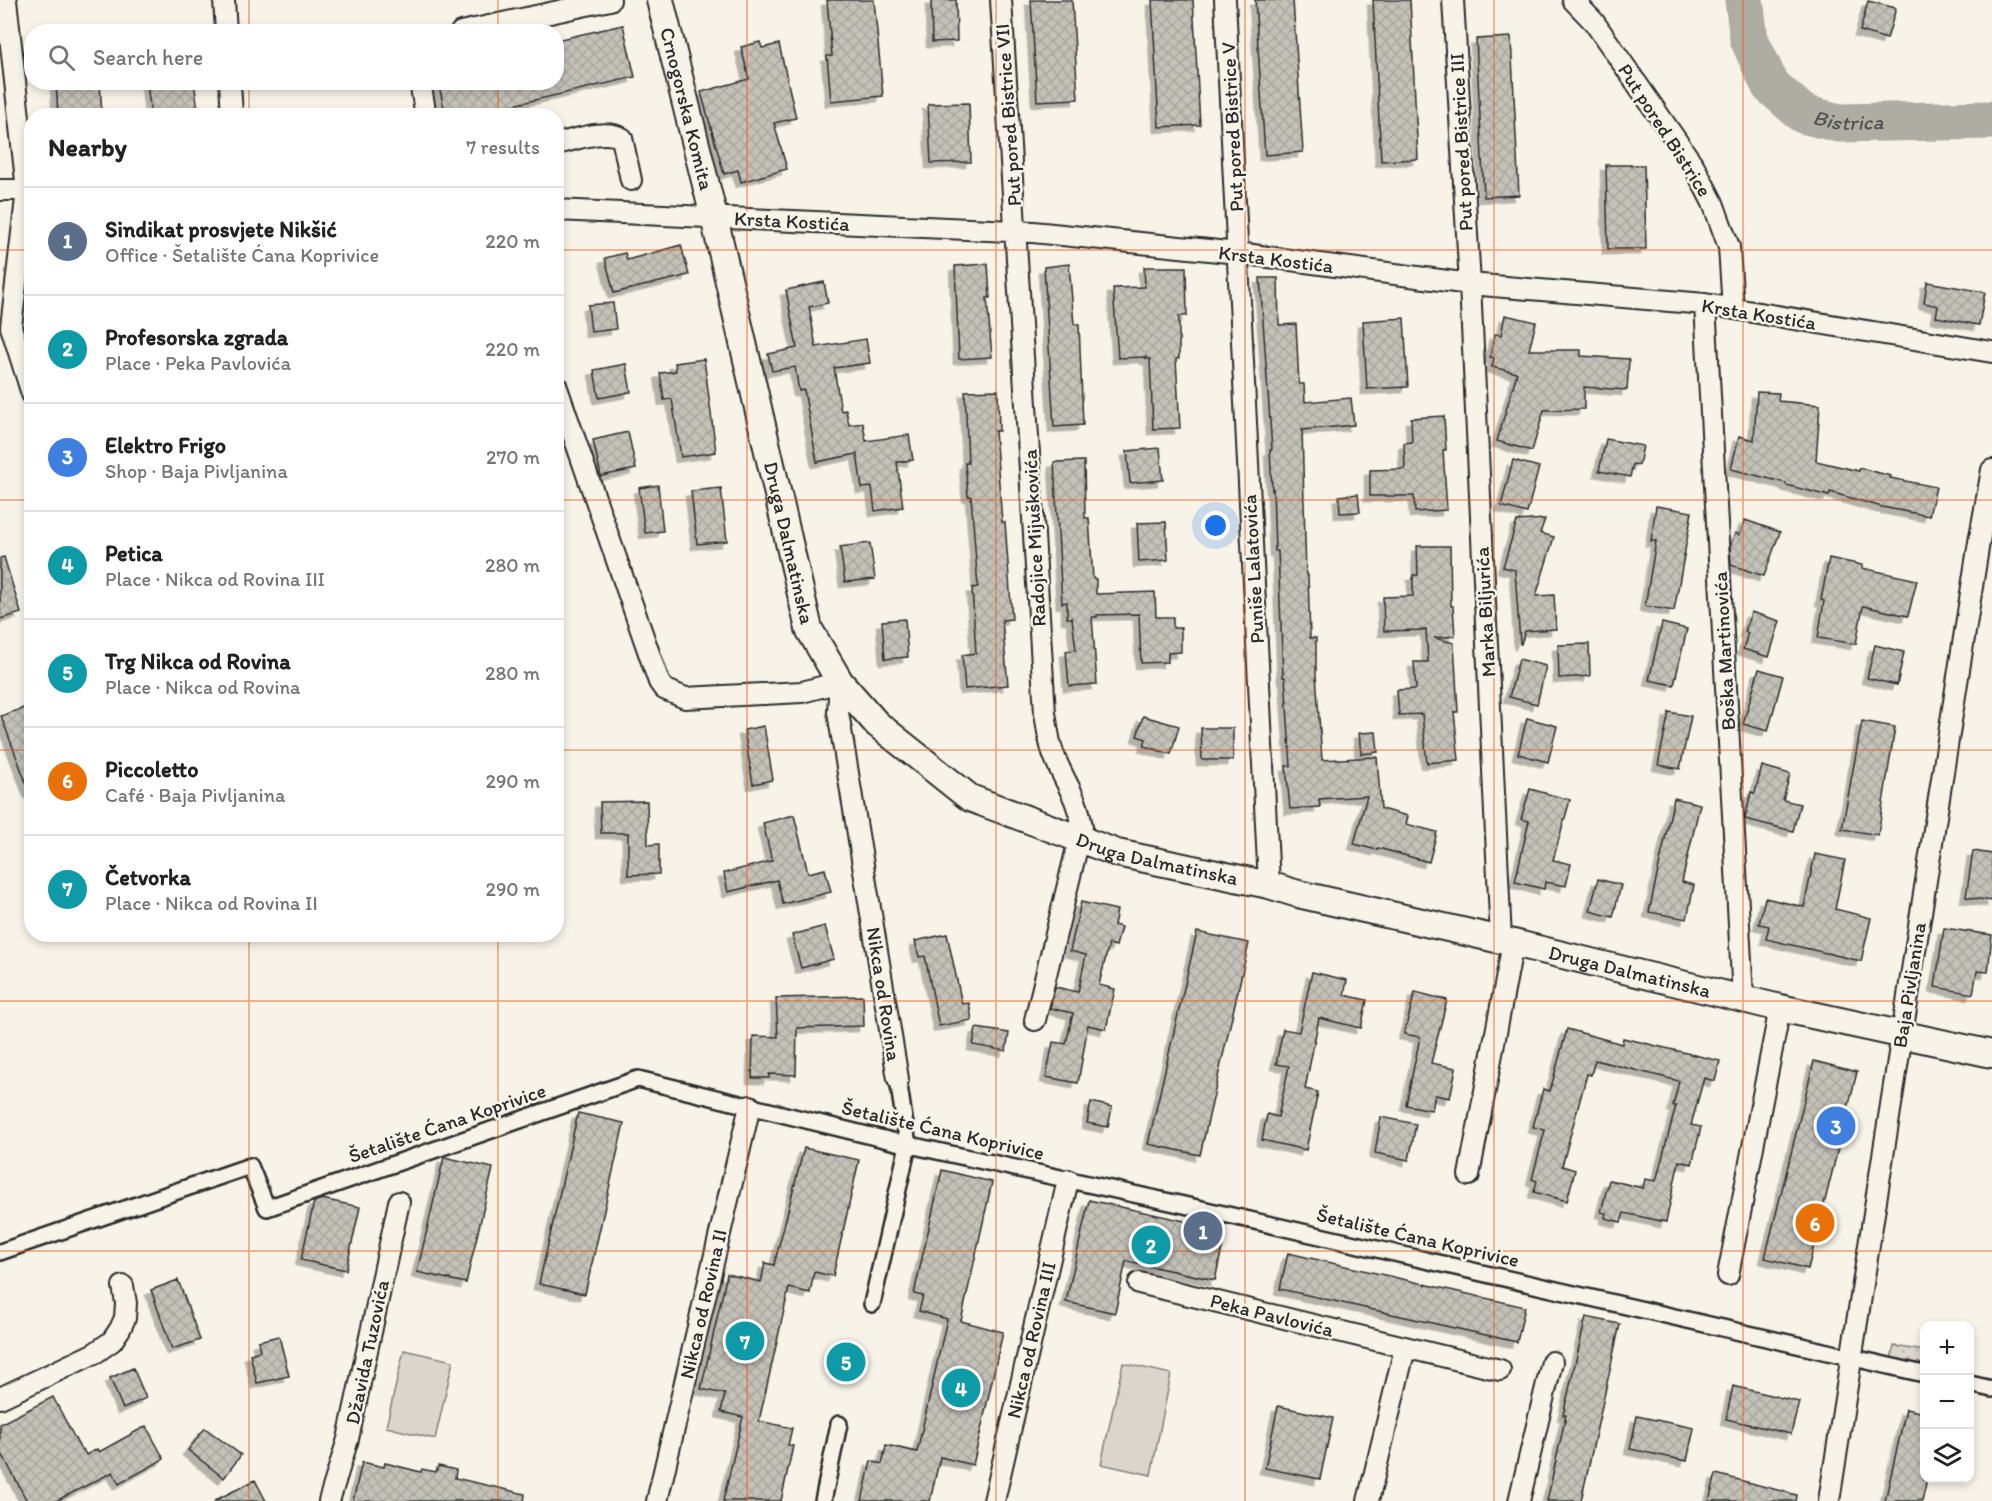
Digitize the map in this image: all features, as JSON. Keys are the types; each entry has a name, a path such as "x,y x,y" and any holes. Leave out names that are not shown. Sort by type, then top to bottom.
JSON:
{"street":[{"path":"6,0 24,149"},
{"path":"224,0 226,24"},
{"path":"498,24 610,0"},
{"name":"Crnogorska Komita","path":"660,0 714,217"},
{"name":"Put pored Bistrice VII","path":"1001,0 1016,230"},
{"name":"Put pored Bistrice V","path":"1225,0 1238,254"},
{"name":"Put pored Bistrice III","path":"1453,0 1470,284"},
{"name":"Put pored Bistrice","path":"1573,0 1594,22 1694,166 1713,203 1728,248 1733,309"},
{"path":"230,90 232,108"},
{"path":"421,90 425,108"},
{"path":"564,142 616,134 622,138 631,180"},
{"path":"0,190 24,190"},
{"name":"Krsta Kostića","path":"564,210 1016,230 1238,254 1470,284 1705,304 1992,352"},
{"name":"Druga Dalmatinska","path":"714,217 809,629 840,682 877,724 970,798 1117,853 1269,885 1298,894 1780,1008 1992,1054"},
{"path":"11,327 24,228"},
{"name":"Radojice Mijuškovića","path":"1016,230 1045,713 1051,747 1062,774 1074,794 1082,827 1035,1020"},
{"name":"Puniše Lalatovića","path":"1238,254 1269,885"},
{"name":"Marka Biljurića","path":"1469,1175 1507,942 1470,284"},
{"path":"0,296 24,368"},
{"name":"Boška Martinovića","path":"1705,304 1743,998"},
{"path":"564,408 659,682 664,689 686,698 802,692 840,682"},
{"name":"Baja Pivljanina","path":"1829,1501 1902,1034 1986,543 1992,470"},
{"name":"Nikca od Rovina","path":"840,682 838,712 908,1145 872,1304"},
{"path":"1728,1275 1780,1008"},
{"name":"Šetalište Ćana Koprivice","path":"0,1252 250,1166 267,1208 638,1079 908,1145 1920,1373"},
{"name":"Nikca od Rovina II","path":"657,1501 750,1106"},
{"name":"Nikca od Rovina III","path":"994,1501 1068,1180"},
{"name":"Džavida Tuzovića","path":"328,1501 348,1439 399,1202"},
{"name":"Peka Pavlovića","path":"1139,1283 1500,1370"},
{"path":"0,1398 95,1353 112,1341 125,1318 126,1303 123,1286"},
{"path":"1368,1501 1405,1348"},
{"path":"1519,1501 1552,1362"},
{"path":"1974,1385 1992,1389"},
{"path":"823,1501 839,1424"}],"shaded area":[{"path":"1894,1346 1920,1350 1920,1365 1891,1359"},
{"path":"404,1350 453,1361 435,1439 386,1427"},
{"path":"1123,1363 1171,1374 1151,1475 1101,1464"}],"building":[{"path":"827,0 874,0 883,96 831,101 827,56 832,56"},
{"path":"931,0 956,0 957,41 932,42"},
{"path":"1031,0 1072,0 1078,99 1037,101"},
{"path":"1152,0 1193,0 1200,125 1159,127"},
{"path":"1255,0 1293,0 1303,152 1265,155"},
{"path":"1373,0 1410,0 1418,159 1381,161"},
{"path":"1868,1 1896,8 1887,39 1860,31"},
{"path":"623,25 635,77 500,108 444,108 440,90 564,90 564,38"},
{"path":"1511,37 1519,195 1484,197 1476,39"},
{"path":"760,42 762,48 779,44 796,118 774,123 787,169 741,182 738,170 724,174 701,92 749,79 741,47"},
{"path":"56,90 100,90 102,108 58,108"},
{"path":"148,90 195,90 198,108 150,108"},
{"path":"969,103 971,162 931,163 928,104"},
{"path":"1606,165 1644,165 1646,249 1608,249"},
{"path":"681,245 689,275 614,293 605,258 625,253 627,260"},
{"path":"988,264 990,298 987,298 992,357 959,359 955,266"},
{"path":"1069,264 1074,324 1079,324 1083,425 1054,427 1044,267"},
{"path":"1144,267 1186,267 1187,316 1179,316 1179,358 1176,359 1180,428 1153,429 1150,359 1146,357 1118,358 1113,288 1145,287"},
{"path":"1260,278 1278,278 1279,325 1296,324 1299,384 1304,384 1305,402 1351,398 1354,425 1302,430 1306,575 1308,575 1310,638 1316,638 1316,675 1322,760 1377,757 1381,809 1408,816 1406,824 1437,832 1429,862 1354,844 1367,796 1319,799 1320,807 1290,809 1286,766 1291,766 1285,677 1283,677 1278,551 1275,551 1270,450 1272,450"},
{"path":"824,282 828,303 809,307 816,347 866,339 870,363 834,368 841,411 846,410 849,425 863,423 866,441 909,435 913,460 897,462 903,507 875,511 872,487 862,488 857,454 817,462 804,390 799,391 795,367 772,371 768,354 797,348 786,290"},
{"path":"1927,282 1985,292 1979,325 1936,317 1938,306 1924,303"},
{"path":"613,303 616,329 591,332 588,305"},
{"path":"1505,315 1536,322 1529,350 1581,350 1581,356 1629,359 1627,390 1584,387 1584,409 1544,410 1532,451 1497,441 1517,373 1492,367 1494,358 1490,357 1495,334 1501,335"},
{"path":"1404,318 1408,387 1367,389 1363,321"},
{"path":"704,359 716,452 681,457 672,399 664,400 660,373 676,371 675,363"},
{"path":"626,364 631,392 599,398 594,370"},
{"path":"998,390 999,431 995,431 1012,619 1002,620 1008,685 965,689 962,655 976,653 972,588 978,587 971,496 968,496 965,463 968,463 965,391"},
{"path":"1757,392 1779,393 1778,401 1820,405 1816,461 1859,471 1860,468 1891,476 1890,478 1936,487 1929,516 1882,507 1830,492 1829,496 1731,469 1739,436 1754,440"},
{"path":"1444,416 1446,450 1443,450 1447,510 1415,512 1414,496 1370,496 1370,470 1405,469 1404,443 1412,442 1411,418"},
{"path":"628,432 636,469 601,476 593,440"},
{"path":"1606,439 1643,446 1639,465 1633,464 1630,477 1599,471"},
{"path":"1160,448 1163,480 1130,483 1127,451"},
{"path":"1513,460 1539,467 1527,513 1501,506"},
{"path":"1084,461 1085,518 1089,518 1096,594 1155,592 1156,617 1173,617 1173,628 1181,628 1181,652 1168,653 1168,662 1141,663 1139,614 1097,615 1097,617 1092,617 1097,684 1069,686 1066,651 1076,650 1072,618 1067,618 1067,602 1062,603 1054,462"},
{"path":"658,485 663,531 645,533 639,488"},
{"path":"721,488 727,541 697,544 691,491"},
{"path":"1358,494 1360,512 1340,513 1339,496"},
{"path":"1656,506 1692,512 1674,611 1645,606 1656,541 1651,541"},
{"path":"1545,519 1540,533 1554,537 1536,596 1554,595 1556,629 1525,631 1520,644 1515,570 1503,567 1517,521"},
{"path":"1745,520 1780,532 1764,576 1731,565 1730,547 1735,533 1740,535"},
{"path":"1166,522 1168,560 1139,562 1137,523"},
{"path":"870,543 875,579 845,582 840,547"},
{"path":"1417,546 1450,546 1451,606 1453,606 1455,636 1434,638 1454,643 1458,712 1454,712 1459,760 1427,763 1422,714 1399,715 1397,690 1416,689 1414,662 1428,662 1426,630 1384,631 1383,597 1413,596 1413,575 1418,575"},
{"path":"4,557 21,613 0,619 0,558"},
{"path":"1829,558 1917,580 1908,616 1863,606 1856,644 1818,638 1824,601 1821,600"},
{"path":"1751,612 1780,621 1769,657 1743,649"},
{"path":"905,619 908,657 885,659 882,621"},
{"path":"1662,623 1687,629 1674,685 1649,680"},
{"path":"1589,644 1590,676 1559,678 1558,645"},
{"path":"1875,645 1904,652 1897,685 1867,678"},
{"path":"1519,659 1546,666 1537,704 1509,697"},
{"path":"1759,669 1783,676 1768,731 1743,724"},
{"path":"24,708 24,777 1,716"},
{"path":"1669,712 1691,716 1680,769 1658,765"},
{"path":"1143,716 1179,726 1171,754 1144,746 1146,739 1137,736"},
{"path":"1527,718 1557,726 1548,762 1518,754"},
{"path":"1862,721 1895,727 1878,835 1842,829"},
{"path":"764,726 773,780 753,784 744,730"},
{"path":"1201,728 1233,728 1233,760 1202,760"},
{"path":"1376,732 1378,752 1361,754 1359,733"},
{"path":"1762,766 1790,774 1783,800 1800,804 1793,831 1745,819 1751,792 1755,793"},
{"path":"1530,789 1570,800 1553,860 1571,864 1566,886 1545,882 1544,889 1515,882 1529,821 1521,819"},
{"path":"1674,798 1700,804 1682,882 1694,885 1687,919 1649,912"},
{"path":"647,801 648,845 659,844 659,874 628,875 628,833 601,833 600,802"},
{"path":"794,815 808,873 825,869 831,892 783,904 777,880 728,892 724,873 772,861 763,823"},
{"path":"1973,851 1992,854 1992,901 1966,897"},
{"path":"1815,854 1845,860 1835,909 1871,918 1861,961 1766,939 1769,926 1759,924 1765,898 1804,907"},
{"path":"1598,879 1621,885 1613,917 1590,911"},
{"path":"1081,902 1117,910 1114,925 1121,927 1116,946 1109,944 1099,985 1115,989 1106,1029 1088,1025 1078,1083 1046,1077 1053,1042 1066,1044 1073,1013 1050,1008 1055,987 1078,992 1086,955 1070,951"},
{"path":"825,926 834,959 801,968 792,935"},
{"path":"1944,928 1992,935 1988,972 1977,971 1973,994 1935,987"},
{"path":"1197,932 1249,943 1200,1155 1148,1144"},
{"path":"947,934 962,1004 969,1003 972,1020 939,1026 925,956 919,957 915,941"},
{"path":"1312,972 1347,980 1344,995 1367,1000 1361,1028 1319,1018 1305,1089 1318,1092 1306,1150 1262,1140 1267,1114 1278,1117 1289,1066 1276,1064 1283,1029 1299,1032"},
{"path":"1415,992 1447,1000 1431,1063 1456,1068 1450,1098 1435,1095 1432,1110 1406,1105 1420,1037 1404,1034"},
{"path":"863,996 864,1026 797,1028 796,1075 769,1074 769,1078 752,1078 753,1036 778,1037 776,998"},
{"path":"976,1028 1009,1033 1006,1051 973,1045"},
{"path":"1567,1029 1622,1044 1623,1038 1720,1061 1715,1081 1704,1078 1691,1125 1701,1127 1692,1164 1679,1161 1666,1222 1624,1213 1621,1222 1605,1218 1606,1213 1601,1212 1609,1180 1643,1188 1645,1179 1656,1181 1676,1106 1673,1106 1679,1081 1595,1060 1591,1075 1587,1074 1562,1166 1575,1170 1567,1201 1534,1192 1537,1181 1532,1179 1545,1130 1533,1127 1543,1089 1550,1091"},
{"path":"1814,1061 1857,1072 1808,1269 1765,1258"},
{"path":"1091,1102 1112,1107 1108,1127 1087,1123"},
{"path":"578,1113 624,1123 585,1294 539,1284"},
{"path":"1381,1117 1416,1124 1409,1160 1375,1153"},
{"path":"804,1148 859,1160 833,1276 814,1272 810,1293 789,1288 759,1421 792,1428 788,1445 793,1446 781,1501 723,1501 743,1417 721,1412 725,1394 701,1389 727,1274 761,1282 765,1263 774,1265"},
{"path":"444,1157 493,1168 466,1283 417,1272"},
{"path":"942,1170 992,1182 961,1321 1003,1332 973,1465 940,1457 930,1501 862,1501 871,1461 882,1464 886,1445 917,1452 947,1319 919,1311 923,1296 914,1294"},
{"path":"322,1199 360,1207 346,1270 301,1260 314,1202"},
{"path":"1089,1200 1226,1230 1215,1280 1126,1261 1115,1313 1066,1302"},
{"path":"1288,1253 1525,1307 1517,1342 1280,1289"},
{"path":"178,1280 200,1340 172,1349 151,1290"},
{"path":"1586,1317 1620,1324 1581,1501 1547,1501 1566,1415 1563,1415"},
{"path":"279,1336 289,1376 257,1383 250,1354 260,1351 258,1341"},
{"path":"133,1368 146,1398 123,1409 110,1378"},
{"path":"1733,1386 1799,1402 1791,1434 1726,1419"},
{"path":"53,1397 81,1450 83,1449 86,1455 97,1449 99,1452 146,1426 164,1459 119,1484 113,1472 56,1501 27,1501 0,1450 0,1424"},
{"path":"1278,1406 1333,1418 1320,1479 1265,1468"},
{"path":"1906,1409 1920,1412 1920,1483 1926,1483 1922,1501 1885,1501"},
{"path":"1637,1416 1694,1428 1687,1461 1630,1449"},
{"path":"205,1428 241,1455 224,1478 188,1450"},
{"path":"362,1462 384,1467 385,1463 421,1472 422,1469 436,1472 438,1466 456,1470 455,1478 525,1494 524,1501 353,1501"},
{"path":"1716,1474 1797,1495 1796,1501 1709,1501"},
{"path":"255,1480 266,1501 214,1501"}],"waterway":[{"name":"Bistrica","path":"1744,0 1749,39 1770,85 1803,114 1839,123 1992,120"}],"place":[{"name":"Elektro Frigo","path":"1836,1126"},
{"name":"Piccoletto","path":"1815,1223"},
{"name":"Sindikat prosvjete Nikšić","path":"1203,1231"},
{"name":"Profesorska zgrada","path":"1151,1245"},
{"name":"Četvorka","path":"745,1341"},
{"name":"Trg Nikca od Rovina","path":"846,1362"},
{"name":"Petica","path":"961,1388"}]}
